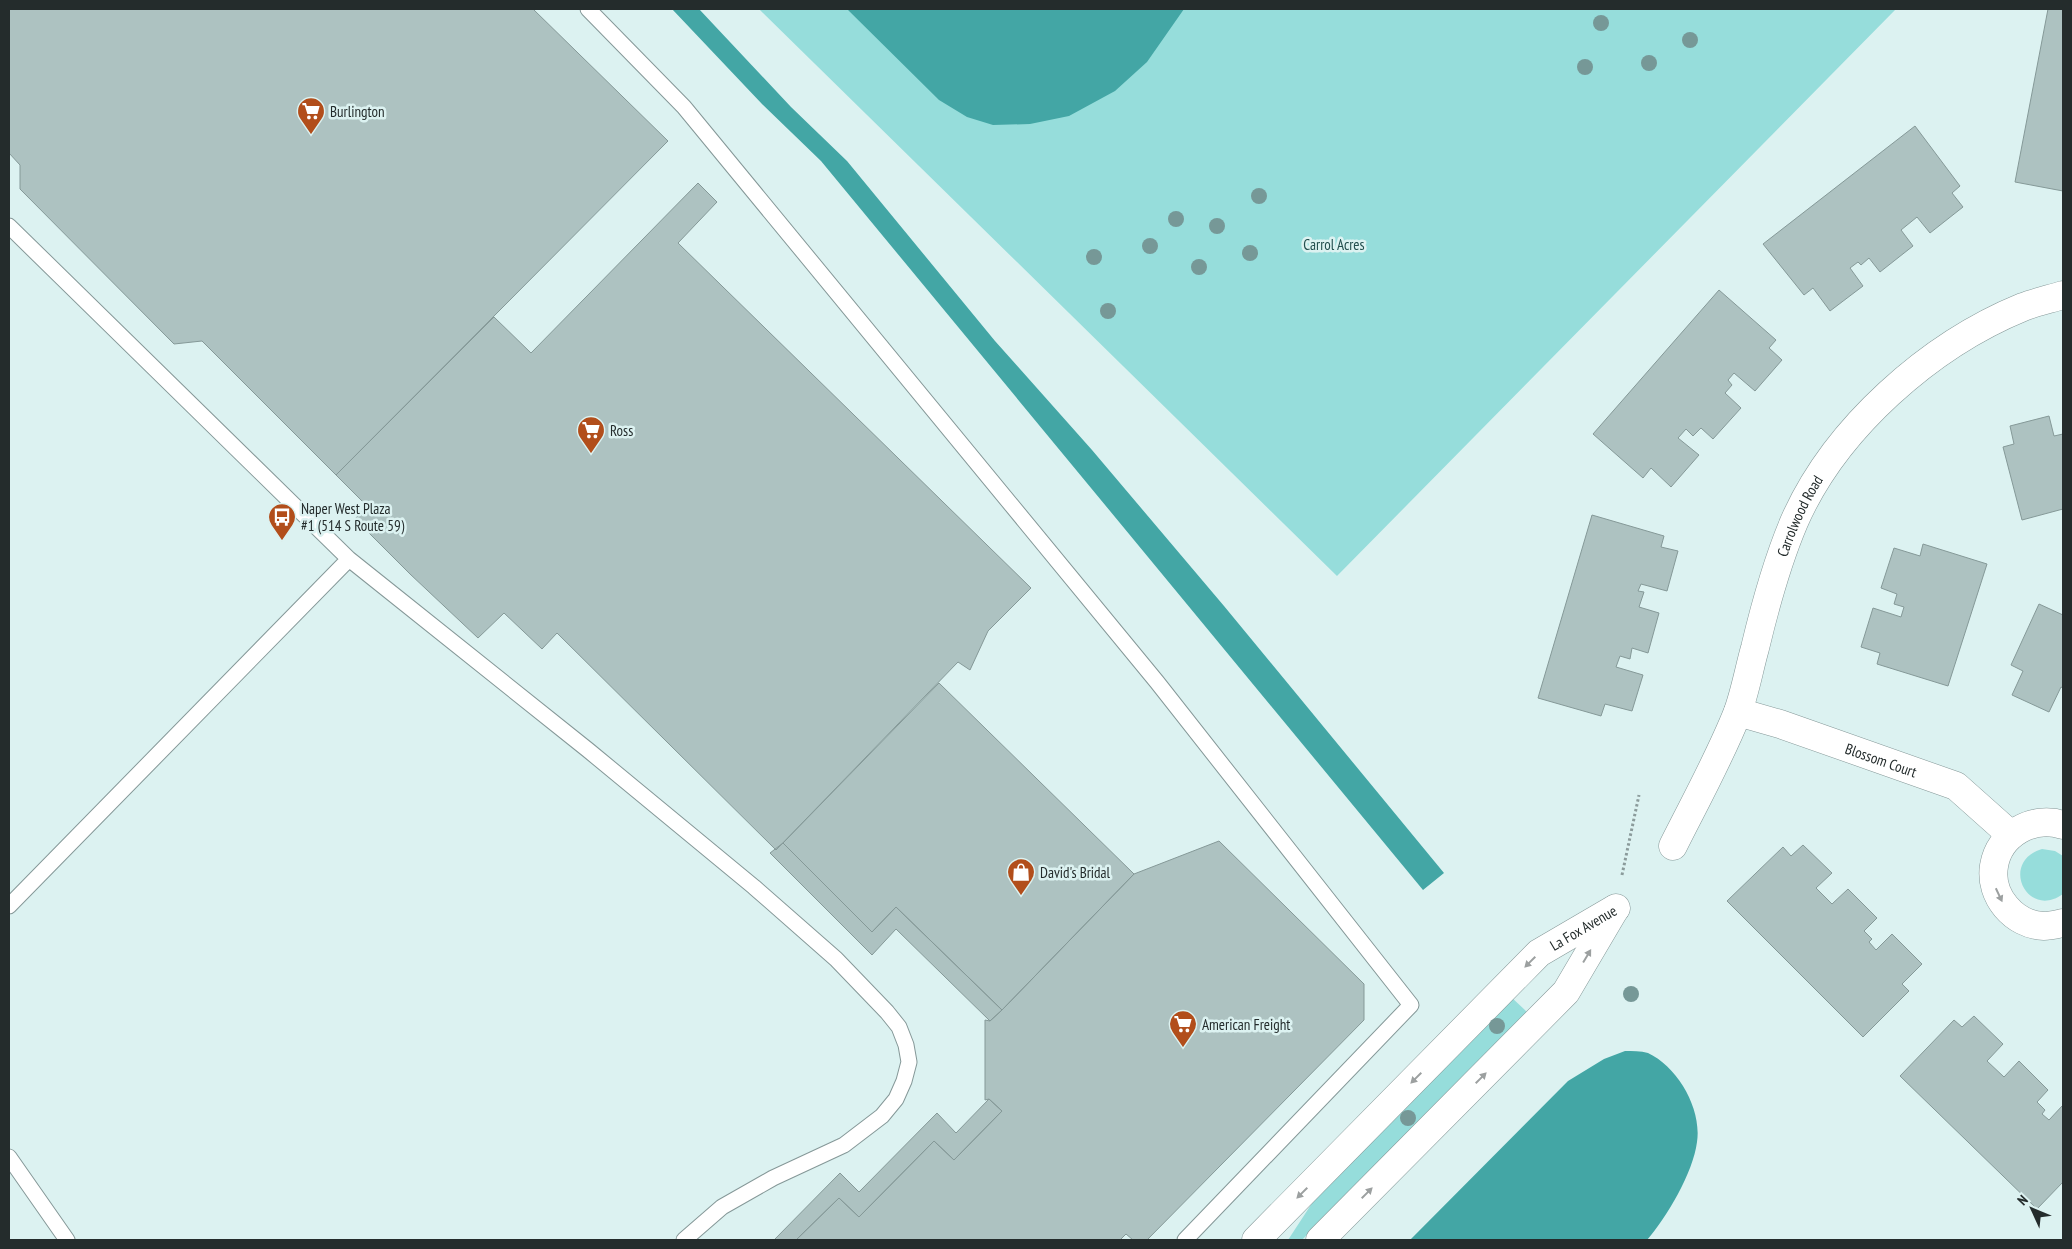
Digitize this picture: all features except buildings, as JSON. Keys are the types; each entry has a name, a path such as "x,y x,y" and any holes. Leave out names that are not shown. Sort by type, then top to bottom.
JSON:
{"street":[{"name":"Carrolwood Road","path":"1673,846 1718,758 1738,712 1776,570 1794,521 1824,469 1890,391 1937,356 1980,328 2024,306 2063,295"},
{"name":"Blossom Court","path":"1738,712 1780,724 1956,786 2011,835"},
{"path":"2063,825 2040,822 2024,826 2011,835 2000,849 1994,866 1994,884 2001,901 2012,914 2027,923 2045,926 2063,923"},
{"name":"La Fox Avenue","path":"1256,1240 1539,953 1616,908 1566,992 1320,1240"}],"lane":[{"path":"588,9 684,107 1157,682 1410,1005 1185,1240"},
{"path":"9,226 349,559 658,806 754,887 836,959 899,1027 906,1046 909,1062 904,1081 896,1099 882,1116 844,1145 772,1178 722,1207 684,1240"},
{"path":"9,906 349,559"},
{"path":"9,1157 66,1240"}],"path":[{"path":"1621,879 1639,795"}],"green space":[{"name":"Carrol Acres","path":"759,9 1896,9 1337,576"},
{"path":"2042,849 2055,851 2063,856 2063,894 2050,900 2038,900 2029,895 2023,886 2020,876 2022,865 2029,856"},
{"path":"1510,996 1527,1012 1302,1240 1288,1240 1320,1191"}],"shaded area":[{"path":"672,9 699,9 791,107 847,161 995,341 1092,450 1224,606 1444,873 1423,890 821,161 762,104"},
{"path":"847,9 1184,9 1147,62 1115,91 1069,116 1030,124 993,125 967,117 939,100"},
{"path":"1625,1051 1648,1053 1659,1059 1669,1068 1686,1090 1696,1116 1698,1129 1695,1154 1685,1181 1671,1207 1647,1240 1410,1240 1568,1081 1604,1059"}],"place":[{"name":"Burlington","path":"311,135"},
{"name":"Ross","path":"591,454"},
{"name":"Naper West Plaza #1 (514 S Route 59)","path":"282,541"},
{"name":"David's Bridal","path":"1021,896"},
{"name":"American Freight","path":"1183,1048"}]}
